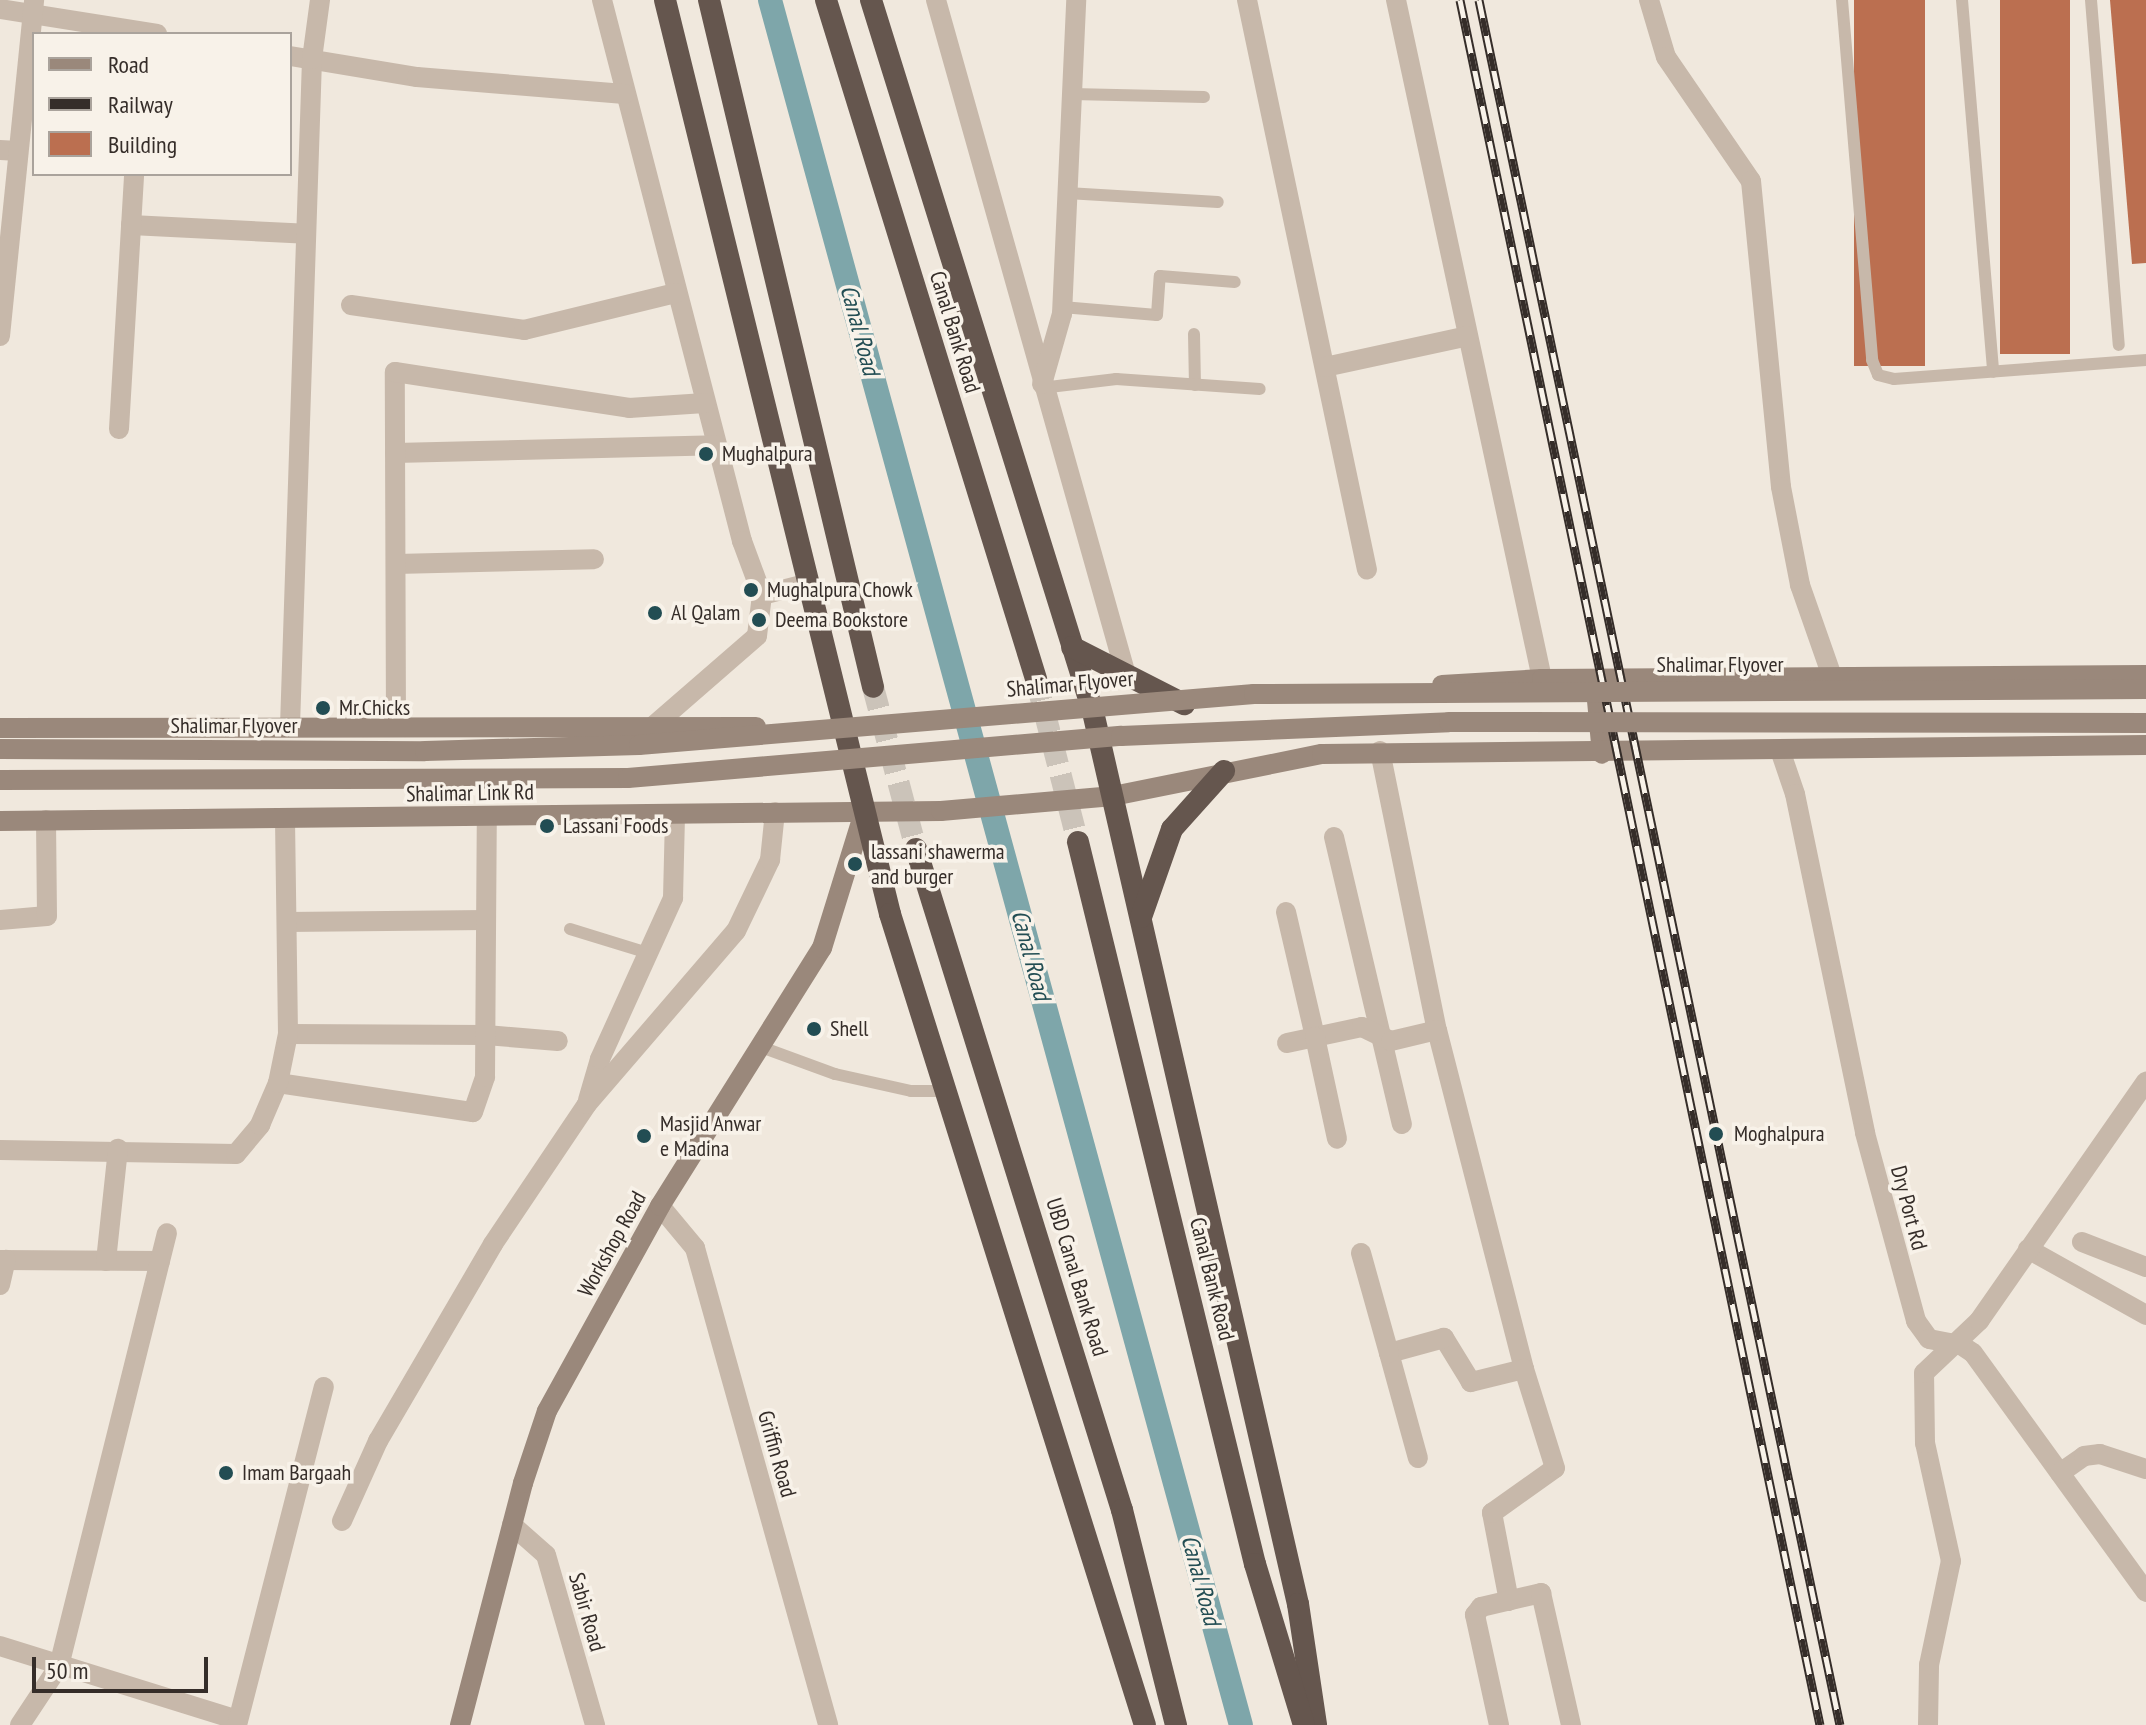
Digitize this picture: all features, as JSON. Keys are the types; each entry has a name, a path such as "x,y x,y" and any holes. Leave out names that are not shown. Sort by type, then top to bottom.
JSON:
{"highway":[{"path":"665,0 805,584 864,812 946,1091 1145,1725"},
{"path":"709,0 873,687"},
{"name":"Canal Bank Road","path":"826,0 1036,679"},
{"path":"871,0 1093,712 1298,1604 1316,1725"},
{"path":"1072,647 1184,704"},
{"path":"1140,920 1172,829 1224,771"},
{"name":"Canal Bank Road","path":"1078,842 1255,1564 1304,1725"},
{"name":"UBD Canal Bank Road","path":"916,849 1122,1510 1176,1725"}],"main road":[{"path":"0,728 396,725 650,729 901,724 1542,679 2146,675"},
{"path":"1595,679 1602,754"},
{"name":"Shalimar Flyover","path":"0,749 425,751 639,745 1254,694 2146,689"},
{"path":"0,780 628,778 1121,736 1417,723 2146,723"},
{"name":"Shalimar Link Rd","path":"0,821 941,811 1113,796 1224,771 1322,754 1380,751 1602,754 2146,745"},
{"name":"Workshop Road","path":"460,1725 512,1525 547,1411 660,1206 822,948 864,812"}],"street":[{"path":"290,726 312,59 320,0"},
{"path":"602,0 716,445 762,595 757,636 650,729"},
{"path":"936,0 1041,388 1126,675"},
{"path":"1041,388 1062,307 1076,0"},
{"path":"1247,0 1367,570"},
{"path":"1396,0 1542,679"},
{"path":"1649,0 1666,57 1751,181 1781,487 1800,585 1833,679"},
{"path":"0,9 33,7 143,32"},
{"path":"0,336 9,150 33,7"},
{"path":"292,56 417,77 624,94"},
{"path":"119,429 134,176"},
{"path":"131,225 306,234"},
{"path":"351,305 524,330 676,293"},
{"path":"1325,367 1468,336"},
{"path":"396,725 395,372 629,408 705,403"},
{"path":"395,453 716,445"},
{"path":"396,564 594,559"},
{"path":"762,595 805,584"},
{"name":"Dry Port Rd","path":"1780,750 1795,794 1865,1133 1910,1307 1923,1334 1937,1342 1955,1344 1973,1353 2146,1592"},
{"path":"1380,751 1437,1030 1524,1369 1555,1468 1492,1513 1509,1601"},
{"path":"342,1521 378,1441 485,1257 587,1104 736,931 770,860 775,812"},
{"path":"587,1104 600,1059 673,898 675,815"},
{"path":"278,1083 473,1112 485,1077 487,816"},
{"path":"0,1150 118,1149 236,1154 260,1125 278,1083 288,1034 285,818"},
{"path":"0,920 47,916 46,820"},
{"path":"1334,837 1385,1040 1402,1124"},
{"path":"1286,912 1337,1139"},
{"path":"287,922 486,920"},
{"path":"1287,1043 1362,1027 1385,1040 1437,1030"},
{"path":"288,1034 486,1035 558,1041"},
{"path":"1928,1725 1929,1665 1951,1561 1925,1443 1921,1385 1928,1366 1979,1321 2145,1086"},
{"path":"106,1261 118,1149"},
{"name":"Griffin Road","path":"660,1206 695,1248 828,1725"},
{"path":"20,1725 59,1666 167,1233"},
{"path":"2082,1242 2146,1267"},
{"path":"2028,1249 2146,1315"},
{"path":"1361,1253 1418,1458"},
{"path":"0,1285 3,1260 160,1261"},
{"path":"1389,1353 1444,1338 1471,1382 1524,1369"},
{"path":"0,1646 238,1723 324,1387"},
{"path":"2060,1473 2084,1456 2100,1454 2146,1469"},
{"name":"Sabir Road","path":"512,1525 546,1555 595,1725"},
{"path":"1499,1725 1475,1615 1481,1607 1544,1596 1571,1725"}],"lane":[{"path":"1842,0 1872,360 1878,375 1894,379 2146,360"},
{"path":"1962,0 1993,372"},
{"path":"2091,0 2119,345"},
{"path":"1072,94 1204,97"},
{"path":"1067,193 1218,202"},
{"path":"1062,307 1157,315 1160,276 1235,282"},
{"path":"1194,334 1195,385"},
{"path":"1041,388 1116,379 1260,389"},
{"path":"570,929 648,953"},
{"path":"761,1047 847,1077 911,1091 946,1091"}],"building":[{"path":"1854,0 1925,0 1925,366 1854,366"},
{"path":"2000,0 2070,0 2070,354 2000,354"},
{"path":"2110,0 2146,0 2146,263 2132,264"}],"waterway":[{"name":"Canal Road","path":"770,0 1241,1725"}],"tunnel":[{"path":"1036,679 1078,842"},
{"path":"873,687 916,849"}],"railway":[{"path":"1460,0 1820,1725"},
{"path":"1479,0 1840,1725"}],"place":[{"name":"Mughalpura","path":"706,454"},
{"name":"Mughalpura Chowk","path":"751,590"},
{"name":"Al Qalam","path":"655,613"},
{"name":"Deema Bookstore","path":"759,620"},
{"name":"Mr.Chicks","path":"323,708"},
{"name":"Lassani Foods","path":"547,826"},
{"name":"lassani shawerma and burger","path":"855,864"},
{"name":"Shell","path":"814,1029"},
{"name":"Moghalpura","path":"1716,1134"},
{"name":"Masjid Anwar e Madina","path":"644,1136"},
{"name":"Imam Bargaah","path":"226,1473"}]}
